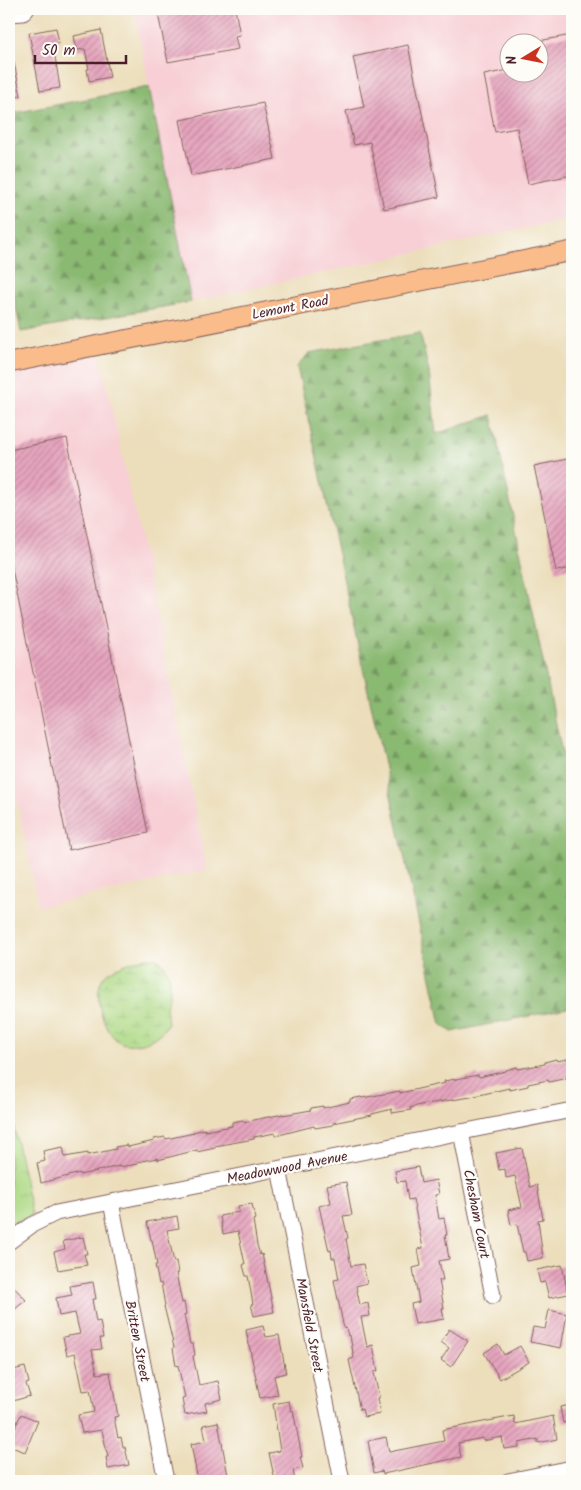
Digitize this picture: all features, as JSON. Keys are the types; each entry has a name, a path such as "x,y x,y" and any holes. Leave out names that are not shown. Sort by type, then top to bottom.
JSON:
{"main road":[{"name":"Lemont Road","path":"9,363 572,251"}],"street":[{"path":"9,14 23,12 27,9"},
{"name":"Meadowwood Avenue","path":"9,1242 23,1230 43,1218 56,1213 572,1110"},
{"name":"Chesham Court","path":"460,1132 493,1296"},
{"name":"Mansfield Street","path":"279,1169 342,1481"},
{"name":"Britten Street","path":"111,1202 166,1481"},
{"path":"508,1481 572,1468"}],"shaded area":[{"path":"134,9 572,9 572,218 191,302"},
{"path":"95,346 104,372 151,588 207,870 38,907 9,758 9,363"}],"green space":[{"path":"149,87 191,302 21,332 9,272 9,114"},
{"path":"420,333 429,372 436,434 492,415 572,801 572,1007 452,1032 441,1024 297,367 309,353"},
{"path":"144,958 156,958 164,965 170,977 170,995 166,1006 168,1023 161,1033 150,1040 139,1044 123,1043 118,1041 107,1028 100,1010 99,990 105,975 123,965"},
{"path":"9,1119 12,1119 32,1215 9,1230"}],"building":[{"path":"157,9 235,9 240,35 235,36 238,49 168,62"},
{"path":"56,28 59,43 53,44 60,88 40,91 29,33"},
{"path":"101,30 110,77 89,81 85,49 77,50 74,36"},
{"path":"572,35 572,175 528,184 517,128 495,132 484,75 498,72 498,82 548,82 548,39"},
{"path":"408,45 439,197 384,209 370,142 354,145 346,111 364,107 353,57"},
{"path":"13,58 21,96 9,98 9,59"},
{"path":"263,103 275,159 191,176 180,120"},
{"path":"67,438 148,833 69,850 9,554 9,450"},
{"path":"572,458 572,568 556,571 534,466"},
{"path":"572,1058 572,1075 566,1076 567,1078 528,1084 528,1086 510,1090 509,1088 471,1097 420,1105 410,1108 411,1110 392,1113 392,1109 333,1123 333,1125 315,1128 314,1126 275,1136 275,1133 254,1137 254,1139 215,1146 215,1148 197,1152 197,1150 158,1160 157,1158 137,1162 138,1164 119,1166 80,1175 80,1173 41,1183 37,1163 45,1161 43,1151 63,1147 65,1157 88,1153 88,1155 116,1149 115,1147 127,1145 128,1147 154,1141 154,1139 165,1137 166,1139 205,1129 205,1131 232,1126 232,1122 243,1120 244,1122 311,1110 311,1108 323,1106 323,1108 350,1102 350,1099 400,1091 400,1093 445,1083 444,1081 478,1075 479,1077 517,1067 518,1069 545,1064 545,1062 556,1059 557,1061"},
{"path":"522,1148 530,1187 537,1185 543,1219 538,1220 543,1258 527,1261 525,1252 523,1252 517,1224 511,1225 508,1210 522,1207 515,1176 506,1178 505,1169 499,1170 496,1153"},
{"path":"418,1167 421,1183 436,1180 439,1194 435,1195 439,1219 444,1218 449,1259 439,1261 443,1280 439,1280 444,1319 415,1324 411,1304 419,1302 413,1268 421,1266 418,1249 423,1248 413,1199 408,1200 405,1181 397,1182 395,1171"},
{"path":"346,1182 352,1215 343,1216 348,1238 346,1239 351,1266 363,1264 367,1283 356,1286 360,1305 368,1303 370,1316 361,1317 367,1347 373,1345 378,1371 374,1372 380,1414 364,1417 362,1409 360,1410 349,1360 354,1358 350,1336 348,1336 346,1328 344,1329 334,1280 339,1279 335,1258 332,1258 331,1250 329,1251 319,1206 331,1203 327,1185"},
{"path":"252,1204 257,1245 260,1255 262,1254 274,1312 254,1316 248,1276 246,1276 243,1265 245,1264 238,1231 223,1234 220,1216 239,1212 238,1206"},
{"path":"177,1216 179,1228 167,1230 174,1262 176,1261 178,1273 176,1273 182,1303 184,1302 186,1314 184,1315 190,1344 193,1344 195,1355 193,1356 199,1385 218,1381 222,1399 205,1403 207,1411 185,1415 182,1399 185,1398 178,1365 176,1366 174,1347 147,1222"},
{"path":"83,1237 87,1254 84,1254 87,1265 58,1270 54,1252 65,1249 63,1241"},
{"path":"562,1265 568,1294 549,1298 545,1282 540,1283 537,1270"},
{"path":"9,1282 26,1300 9,1314"},
{"path":"93,1282 96,1299 92,1299 96,1322 100,1321 103,1338 100,1338 102,1349 92,1350 97,1374 110,1372 118,1416 114,1417 118,1438 121,1437 129,1465 108,1469 106,1457 108,1457 102,1430 82,1433 78,1415 94,1412 90,1390 83,1391 75,1353 67,1355 63,1337 80,1334 75,1313 59,1316 56,1298 72,1295 70,1286"},
{"path":"549,1310 567,1314 561,1348 530,1342 533,1327 545,1329"},
{"path":"263,1326 266,1337 279,1335 286,1373 274,1376 278,1395 260,1398 246,1330"},
{"path":"449,1329 468,1341 451,1367 441,1360 449,1348 441,1342"},
{"path":"498,1344 504,1355 520,1346 529,1362 500,1379 484,1353"},
{"path":"25,1367 29,1383 26,1384 30,1396 13,1401 9,1371"},
{"path":"289,1401 291,1411 293,1410 303,1468 293,1470 295,1481 275,1481 269,1453 280,1451 273,1404"},
{"path":"572,1405 572,1421 563,1423 560,1407"},
{"path":"21,1414 38,1421 25,1452 9,1446 9,1430 13,1432"},
{"path":"514,1416 515,1424 553,1416 557,1439 538,1443 538,1439 519,1443 519,1447 504,1449 502,1437 483,1441 483,1438 458,1443 461,1457 383,1474 382,1471 374,1473 368,1441 386,1437 389,1452 444,1441 442,1430"},
{"path":"218,1422 229,1481 198,1481 191,1444 206,1441 203,1425"}]}
